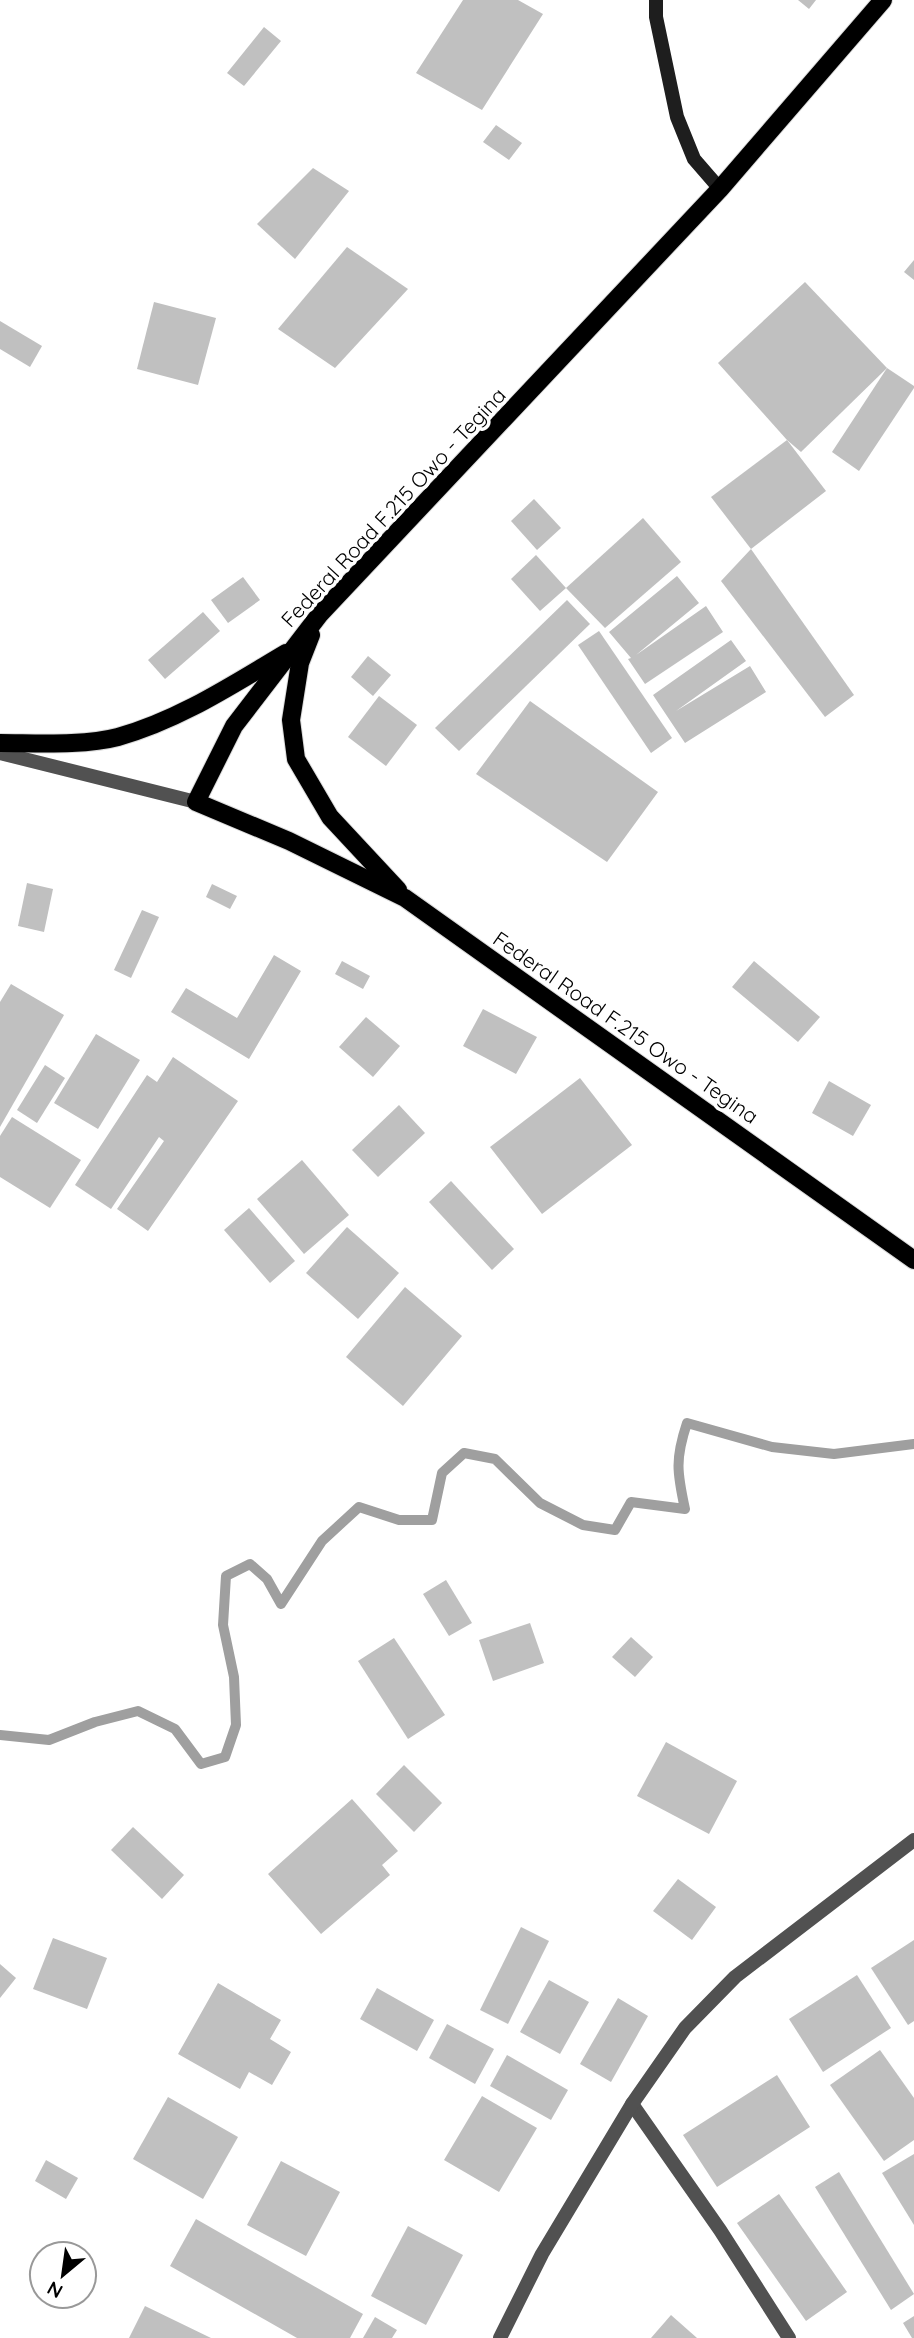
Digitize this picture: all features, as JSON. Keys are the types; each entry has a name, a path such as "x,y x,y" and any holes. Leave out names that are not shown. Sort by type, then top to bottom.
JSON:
{"main road":[{"path":"656,0 656,17 677,117 694,159 720,189"},
{"name":"Federal Road F.215 Owo - Tegina","path":"883,0 720,189 320,614 234,726 196,802 289,841 405,898 914,1260"},
{"path":"320,614 300,663 298,675 291,720 296,759 330,817 405,898"},
{"path":"0,743 58,743 116,738 173,718 295,648"}],"street":[{"path":"0,753 196,802"},
{"path":"500,2338 542,2254 632,2104 685,2028 735,1977 914,1840"},
{"path":"632,2104 720,2230 789,2338"}],"building":[{"path":"463,0 518,0 543,14 482,110 416,73"},
{"path":"798,0 816,0 809,9"},
{"path":"264,27 281,41 244,86 227,73"},
{"path":"496,125 522,143 509,160 483,142"},
{"path":"313,168 349,191 295,259 257,224"},
{"path":"347,247 408,289 335,368 278,329"},
{"path":"914,260 914,280 904,272"},
{"path":"805,282 887,368 801,452 718,363"},
{"path":"154,302 216,318 198,385 137,369"},
{"path":"0,321 42,346 30,367 0,349"},
{"path":"887,368 914,388 859,471 832,452"},
{"path":"787,440 826,491 751,549 711,497"},
{"path":"534,499 561,528 537,550 511,521"},
{"path":"643,518 681,562 605,628 566,588"},
{"path":"751,549 854,695 825,717 721,581"},
{"path":"536,555 566,588 540,611 511,579"},
{"path":"677,576 699,603 636,655 706,606 723,632 645,684 628,659 631,658 609,632"},
{"path":"243,577 260,600 228,623 211,600"},
{"path":"567,600 590,624 459,751 435,728"},
{"path":"203,612 220,631 165,679 148,660"},
{"path":"599,631 672,738 651,753 578,645"},
{"path":"731,640 746,661 676,711 750,666 766,692 685,743 653,695"},
{"path":"368,656 391,675 373,696 351,677"},
{"path":"379,696 417,725 386,766 348,737"},
{"path":"530,701 658,792 607,862 476,774"},
{"path":"27,883 53,889 44,932 18,926"},
{"path":"212,884 237,896 230,909 206,897"},
{"path":"142,910 159,917 131,978 114,970"},
{"path":"274,955 301,971 249,1059 171,1012 186,988 237,1018"},
{"path":"342,961 370,976 363,989 335,974"},
{"path":"754,961 820,1017 798,1042 732,987"},
{"path":"11,984 64,1015 0,1127 0,1002"},
{"path":"483,1009 537,1037 516,1074 463,1046"},
{"path":"366,1017 400,1046 373,1077 339,1047"},
{"path":"96,1034 140,1060 98,1129 54,1103"},
{"path":"173,1057 238,1101 148,1231 117,1209 164,1141 159,1137 111,1209 75,1185 147,1075 157,1082"},
{"path":"45,1065 65,1078 37,1123 17,1110"},
{"path":"580,1078 632,1145 542,1214 490,1147"},
{"path":"829,1081 871,1105 853,1136 812,1113"},
{"path":"399,1105 425,1133 378,1177 352,1150"},
{"path":"12,1117 81,1160 50,1208 0,1177 0,1136"},
{"path":"302,1160 349,1215 304,1254 257,1199"},
{"path":"451,1181 514,1249 492,1270 429,1202"},
{"path":"249,1208 295,1261 270,1283 224,1230"},
{"path":"347,1227 399,1273 358,1319 306,1273"},
{"path":"405,1287 462,1336 403,1406 346,1357"},
{"path":"446,1580 472,1623 449,1636 423,1594"},
{"path":"530,1623 544,1663 493,1681 479,1640"},
{"path":"631,1637 653,1657 635,1677 612,1657"},
{"path":"394,1638 445,1715 408,1739 358,1661"},
{"path":"666,1742 737,1781 709,1834 637,1796"},
{"path":"404,1765 442,1803 414,1832 376,1794"},
{"path":"352,1799 398,1851 382,1865 390,1875 321,1934 268,1874"},
{"path":"133,1827 184,1875 162,1899 111,1850"},
{"path":"678,1879 716,1907 692,1940 653,1911"},
{"path":"521,1927 549,1941 508,2024 480,2010"},
{"path":"53,1938 107,1958 87,2009 33,1989"},
{"path":"914,1940 914,2021 908,2025 871,1968"},
{"path":"0,1964 16,1978 0,1998"},
{"path":"857,1975 891,2028 823,2072 789,2019"},
{"path":"549,1980 589,2002 560,2054 520,2032"},
{"path":"218,1983 281,2020 270,2039 291,2052 272,2085 249,2072 240,2089 178,2054"},
{"path":"377,1988 434,2020 417,2051 360,2019"},
{"path":"618,1998 648,2016 611,2082 580,2064"},
{"path":"447,2024 494,2049 475,2084 429,2058"},
{"path":"880,2050 914,2098 914,2140 884,2161 830,2085"},
{"path":"507,2055 568,2090 551,2120 490,2086"},
{"path":"777,2075 810,2127 717,2187 683,2135"},
{"path":"482,2096 537,2128 499,2192 444,2160"},
{"path":"168,2097 238,2137 203,2199 133,2159"},
{"path":"914,2154 914,2225 882,2173"},
{"path":"46,2160 78,2178 66,2199 35,2181"},
{"path":"281,2161 340,2192 306,2256 247,2225"},
{"path":"839,2172 914,2294 891,2310 815,2187"},
{"path":"779,2194 847,2292 806,2321 737,2223"},
{"path":"196,2219 363,2314 350,2338 297,2338 170,2266"},
{"path":"408,2226 463,2255 426,2325 371,2296"},
{"path":"145,2306 211,2338 129,2338"},
{"path":"671,2315 697,2338 651,2338"},
{"path":"914,2316 914,2338 912,2338 903,2323"},
{"path":"375,2317 397,2330 392,2338 363,2338"}],"waterway":[{"path":"0,1735 49,1740 95,1722 138,1711 175,1729 201,1764 225,1757 236,1725 234,1677 223,1625 226,1576 250,1564 267,1579 281,1604 322,1541 359,1507 399,1520 432,1520 442,1473 464,1453 495,1459 540,1503 583,1525 615,1530 631,1502 685,1509 678,1466 680,1446 687,1423 772,1447 834,1454 914,1444"}]}
